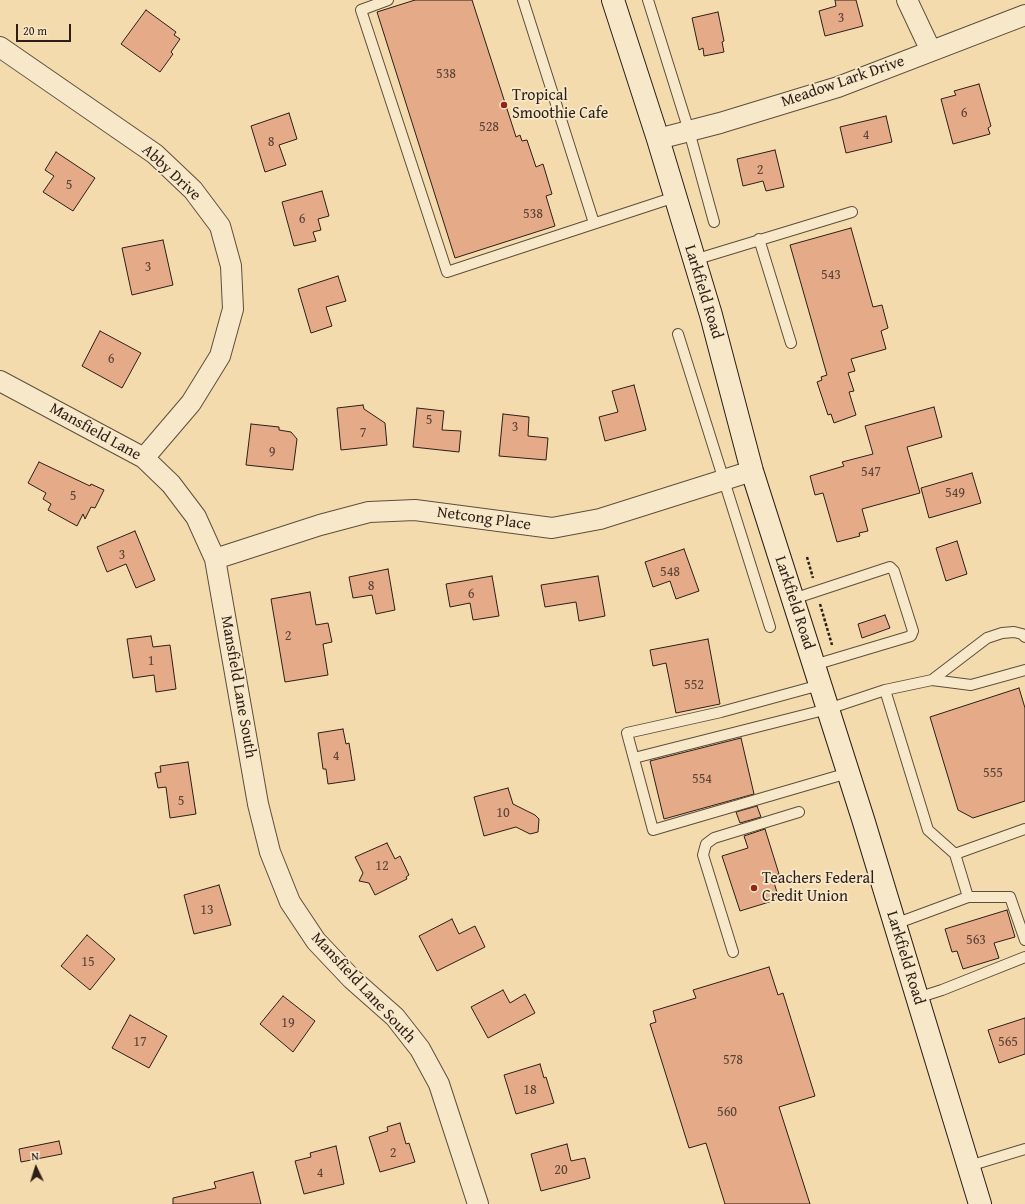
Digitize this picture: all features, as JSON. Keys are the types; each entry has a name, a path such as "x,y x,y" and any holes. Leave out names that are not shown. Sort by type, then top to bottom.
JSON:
{"main road":[{"name":"Larkfield Road","path":"613,0 658,138 711,315 752,471 895,924 980,1204"}],"street":[{"path":"907,0 931,51"},
{"name":"Meadow Lark Drive","path":"658,138 689,131 838,86 1025,15"},
{"name":"Abby Drive","path":"0,47 155,154 193,190 220,226 231,266 233,309 220,356 191,403 144,458"},
{"name":"Mansfield Lane","path":"0,381 144,458 171,484 196,517 215,559"},
{"name":"Netcong Place","path":"215,559 320,525 369,512 415,510 552,528 600,519 752,471"},
{"name":"Mansfield Lane South","path":"215,559 258,804 270,852 290,902 316,941 352,979 395,1017 420,1049 439,1084 478,1204"}],"lane":[{"path":"388,0 361,10 447,272 675,197"},
{"path":"523,0 594,223"},
{"path":"648,0 689,131 714,222"},
{"path":"694,260 852,212"},
{"path":"760,239 791,343"},
{"path":"678,334 770,627"},
{"path":"793,599 890,567 894,571 913,631 911,636 836,659 817,675 721,712 627,733 653,830 848,773"},
{"path":"932,680 987,638 1002,633 1014,632 1022,634 1025,637"},
{"path":"634,758 828,709 885,690 932,680 971,684 1025,670"},
{"path":"885,690 928,830 955,854 968,897"},
{"path":"733,952 703,855 706,844 714,838 799,812"},
{"path":"955,854 1025,829"},
{"path":"895,924 968,897 1010,897 1025,940"},
{"path":"917,998 942,990 1025,957"},
{"path":"969,1166 1025,1149"}],"path":[{"path":"807,557 836,659"}],"building":[{"path":"415,0 472,0 516,137 520,135 522,141 527,140 536,167 543,164 552,194 546,196 555,226 455,258 377,12"},
{"path":"835,0 856,0 863,26 825,36 819,11 836,6"},
{"path":"146,10 176,32 174,35 180,39 171,52 173,54 160,72 121,44"},
{"path":"718,12 724,41 722,42 724,52 704,56 703,48 699,50 692,18"},
{"path":"979,84 991,126 988,128 990,134 953,144 941,99 956,95 954,91"},
{"path":"289,113 297,139 279,145 286,165 265,172 251,126"},
{"path":"886,116 892,142 846,153 840,127"},
{"path":"775,150 784,187 766,191 763,181 743,186 737,159"},
{"path":"56,152 95,178 73,211 43,192 54,176 45,170"},
{"path":"322,191 329,216 318,219 321,230 313,232 316,241 294,246 282,202"},
{"path":"851,228 873,307 882,305 888,328 881,331 886,349 851,359 855,371 848,373 854,391 849,392 856,415 834,423 831,414 828,415 817,382 822,380 821,377 827,375 790,245"},
{"path":"163,240 173,285 132,295 122,248"},
{"path":"338,276 346,301 326,307 332,326 311,333 298,289"},
{"path":"100,331 141,353 122,388 82,366"},
{"path":"634,385 646,430 605,441 599,417 618,412 612,391"},
{"path":"363,405 364,409 385,423 387,445 341,450 337,408"},
{"path":"934,407 942,437 907,447 920,493 862,509 868,531 859,533 860,536 837,542 823,493 815,495 810,476 844,466 842,462 873,454 865,426"},
{"path":"417,408 444,411 442,430 461,431 459,452 413,447"},
{"path":"503,414 529,417 528,436 548,438 546,460 499,456"},
{"path":"251,424 279,427 279,430 291,432 297,439 293,470 246,465"},
{"path":"39,462 90,486 91,484 104,490 95,508 91,507 85,519 83,514 77,526 48,510 51,504 43,499 46,493 28,483"},
{"path":"972,473 981,503 929,518 921,488"},
{"path":"135,531 155,580 136,588 126,564 107,572 97,547"},
{"path":"957,541 967,574 946,581 936,548"},
{"path":"684,549 699,591 676,599 670,581 653,587 645,562"},
{"path":"388,569 395,610 376,614 372,595 353,598 349,577"},
{"path":"492,576 499,616 473,620 470,603 450,607 446,584"},
{"path":"598,576 605,616 579,621 576,602 545,607 541,585"},
{"path":"310,592 316,625 328,623 332,642 323,644 328,675 285,682 271,599"},
{"path":"885,615 890,628 862,638 858,624"},
{"path":"151,636 153,647 170,645 176,689 156,692 154,675 133,678 127,639"},
{"path":"708,639 720,704 676,713 666,663 653,666 650,650"},
{"path":"1019,688 1025,708 1025,801 973,818 958,810 930,717"},
{"path":"343,729 346,744 349,743 355,780 328,784 326,769 323,769 318,733"},
{"path":"741,738 754,794 664,819 650,761"},
{"path":"188,762 196,814 170,818 166,787 158,788 155,773 161,772 160,766"},
{"path":"508,788 513,804 535,815 539,819 538,832 530,834 516,827 484,836 474,797"},
{"path":"757,806 761,817 740,823 736,812"},
{"name":"Teachers Federal Credit Union","path":"765,829 779,874 772,876 779,899 740,911 722,856 748,848 744,836"},
{"path":"387,843 395,859 400,856 409,875 406,877 407,879 375,895 369,883 359,881 363,873 355,857"},
{"path":"219,885 231,925 194,934 184,895"},
{"path":"1007,910 1015,937 994,943 999,958 963,969 957,951 952,952 945,929"},
{"path":"452,919 459,934 475,926 485,947 437,971 419,936"},
{"path":"87,935 115,959 90,990 61,966"},
{"path":"769,967 778,995 783,993 815,1096 779,1107 810,1204 725,1204 706,1143 689,1148 650,1024 656,1022 653,1011 696,998 693,990"},
{"path":"503,990 510,1003 525,994 535,1013 488,1038 471,1007"},
{"path":"283,996 315,1021 293,1052 260,1024"},
{"path":"130,1015 167,1036 149,1068 112,1048"},
{"path":"1025,1018 1025,1054 999,1063 988,1030"},
{"path":"540,1064 544,1078 546,1077 554,1103 516,1114 504,1075"},
{"path":"400,1123 406,1144 409,1143 415,1162 380,1172 369,1137 388,1131 387,1127"},
{"path":"59,1141 62,1154 21,1162 19,1149"},
{"path":"567,1144 571,1161 585,1158 590,1178 541,1191 531,1154"},
{"path":"336,1146 344,1184 304,1194 295,1161 311,1157 310,1153"},
{"path":"253,1172 261,1204 173,1204 173,1198 216,1188 214,1182"}],"place":[{"name":"Tropical Smoothie Cafe","path":"504,105"},
{"name":"Teachers Federal Credit Union","path":"754,888"}]}
